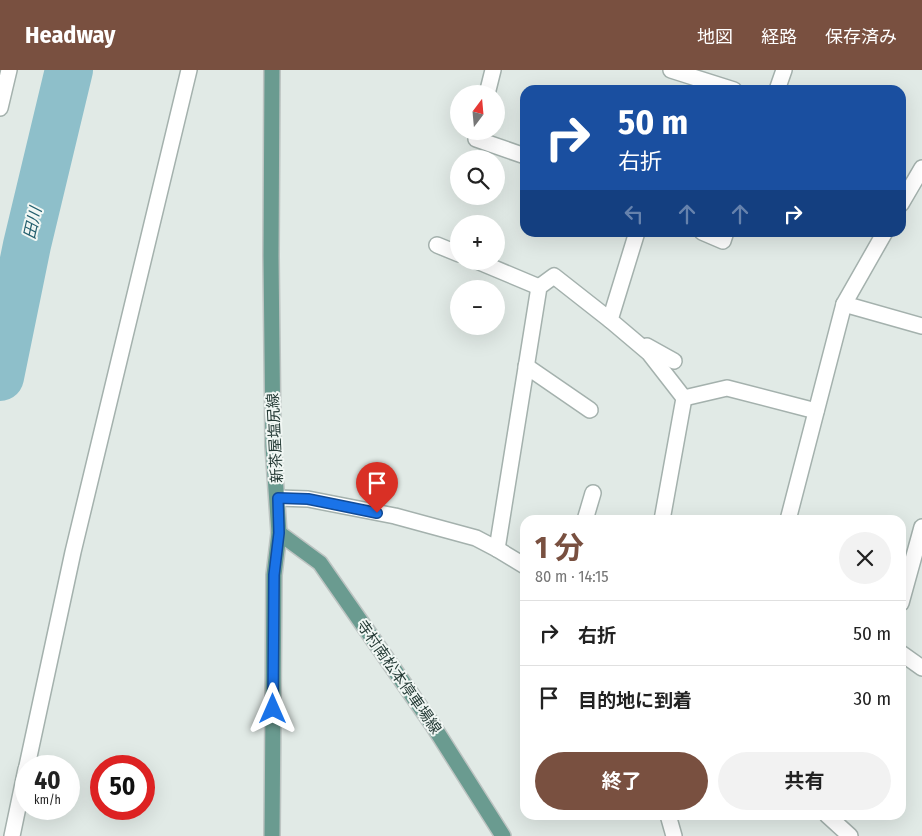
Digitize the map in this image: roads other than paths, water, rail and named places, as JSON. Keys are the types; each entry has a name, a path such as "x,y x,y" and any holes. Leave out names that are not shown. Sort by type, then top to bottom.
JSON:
{"main road":[{"name":"新茶屋塩尻線","path":"272,70 271,266 274,446 279,533 274,575 272,836"},
{"name":"寺村南松本停車場線","path":"279,533 320,563 432,724 503,836"}],"street":[{"path":"0,108 9,70"},
{"path":"30,755 76,542 189,70"},
{"path":"671,70 718,85"},
{"path":"779,85 784,70"},
{"path":"488,85 489,71"},
{"path":"479,140 520,154"},
{"path":"906,195 922,168"},
{"path":"610,320 635,237"},
{"path":"712,237 723,242 724,237"},
{"path":"789,515 844,304 882,237"},
{"path":"438,245 450,250"},
{"path":"498,270 539,287"},
{"path":"497,548 539,287 554,276 649,353 684,398 663,515"},
{"path":"844,304 922,326"},
{"path":"633,340 674,361"},
{"path":"526,366 590,410"},
{"path":"684,398 727,388 816,411"},
{"path":"586,515 593,493"},
{"path":"278,498 308,499 394,516 476,538 497,548 520,563"},
{"path":"906,585 922,527"},
{"path":"906,657 922,668"},
{"path":"12,836 16,820"},
{"path":"669,820 674,836"},
{"path":"832,820 850,836"}],"waterway":[{"name":"田川","path":"0,377 27,245 69,70"}]}
